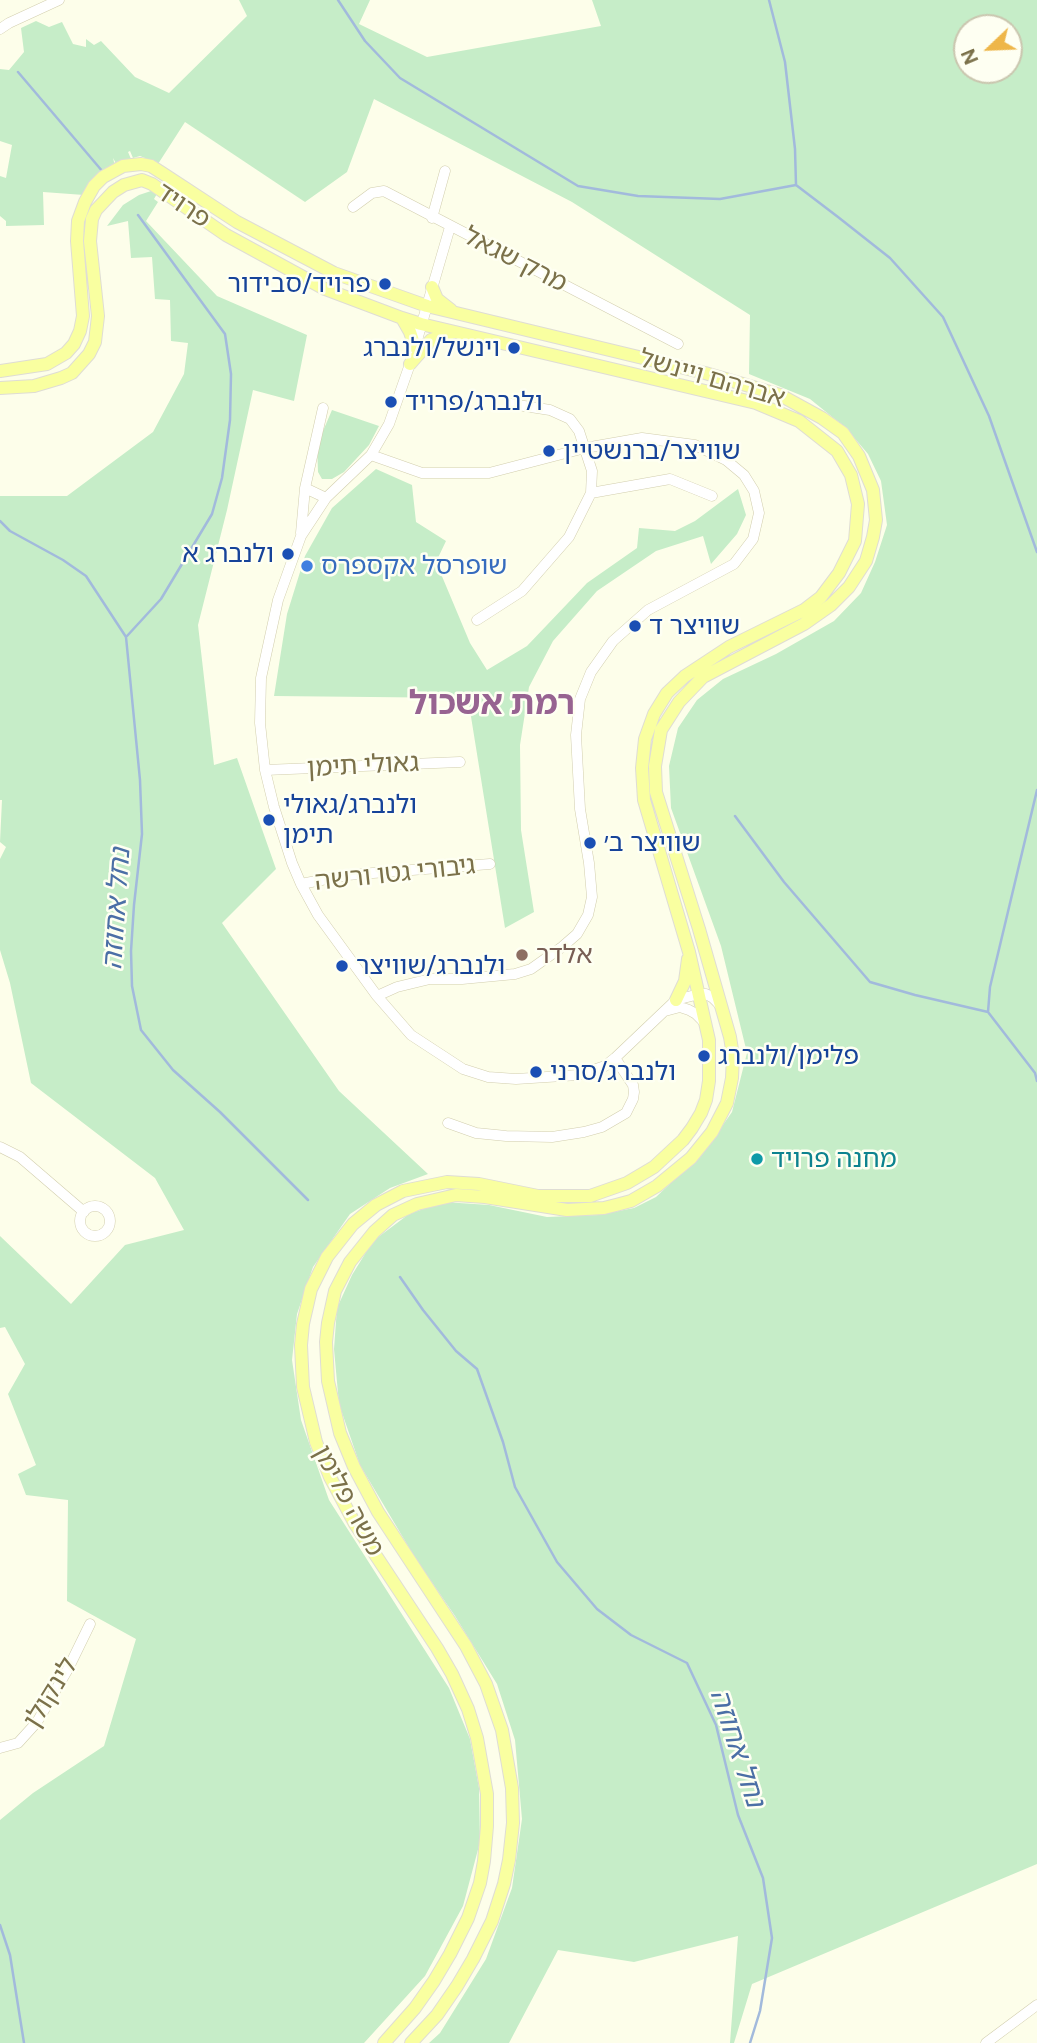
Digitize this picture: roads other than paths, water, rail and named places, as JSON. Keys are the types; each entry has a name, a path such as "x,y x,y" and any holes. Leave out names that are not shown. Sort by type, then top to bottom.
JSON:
{"main road":[{"name":"פרויד","path":"0,371 47,364 66,353 74,344 83,316 78,221 94,186 114,170 133,164 151,166 237,222 334,273 426,306"},
{"name":"פרויד","path":"0,388 34,386 61,378 72,373 89,354 95,342 97,316 90,241 92,219 96,210 113,192 133,181 142,180 152,184 226,235 325,289 421,324"},
{"path":"432,286 437,299 454,312"},
{"name":"אברהם ויינשל","path":"426,306 705,373 780,395 843,433 859,456 873,490 876,520 866,561 849,587 804,624 704,677 679,702 661,730 655,766 656,792 723,1008"},
{"path":"402,318 415,347"},
{"name":"אברהם ויינשל","path":"421,324 756,403 799,421 819,435 837,451 851,475 859,504 855,541 839,573 821,597 804,610 729,647 685,676 667,693 654,713 645,739 642,768 644,800 699,994"},
{"path":"410,365 431,340 458,333"},
{"path":"676,1000 685,981 689,952"},
{"name":"משה פלימן","path":"384,2043 415,2008 434,1981 468,1918 484,1861 488,1818 486,1794 481,1753 462,1694 437,1648 355,1524 330,1478 316,1442 303,1387 301,1345 311,1289 327,1256 353,1224 376,1205 403,1191 447,1182 479,1184 538,1196 590,1196 627,1184 654,1167 683,1140 701,1114 706,1100 710,1059 699,994"},
{"name":"משה פלימן","path":"411,2043 437,2015 457,1986 492,1921 509,1860 513,1823 512,1788 506,1746 486,1684 460,1636 378,1512 354,1467 340,1433 327,1361 328,1323 335,1291 349,1262 373,1232 393,1215 418,1203 456,1195 511,1200 547,1208 586,1210 631,1201 657,1186 691,1158 712,1132 727,1103 733,1056 723,1008"}],"street":[{"path":"0,29 59,0"},
{"path":"432,218 446,171"},
{"name":"מרק שגאל","path":"353,207 372,193 384,191 678,344"},
{"path":"450,227 390,424 371,455 326,498 301,536 278,600 261,678 260,723 265,770 278,819 301,884 318,915 377,996 411,1035 463,1069 488,1077 578,1075 605,1066 676,1000 699,994 713,998 723,1008"},
{"path":"477,621 522,591 569,537 591,493 592,471 579,431 570,419 551,410 511,404"},
{"path":"301,536 305,488 323,408"},
{"path":"371,455 422,472 489,473 585,448 642,438 695,444 726,460 744,475 754,491 759,513 753,539 733,564 648,610 613,641 591,672 580,699 576,735 580,809 592,897 588,915 578,934 531,969 515,974 430,979 397,986 377,996"},
{"path":"591,493 670,479 712,496"},
{"path":"305,488 326,498"},
{"name":"גאולי תימן","path":"265,770 460,762"},
{"name":"גיבורי גטו ורשה","path":"301,884 347,875 490,864"},
{"path":"664,1011 674,1008 689,1010 706,1024"},
{"path":"448,1123 477,1133 552,1137 602,1126 626,1113 633,1099 633,1085 615,1058"},
{"path":"0,1147 20,1157 83,1212"},
{"name":"לינקולן","path":"0,1748 18,1743 37,1723 90,1624"},
{"path":"986,2043 1037,2005"}],"waterway":[{"path":"338,0 365,41 400,78 578,186 638,196 720,199 796,185 890,258 943,317 989,416 1037,552"},
{"path":"769,0 785,62 795,149 796,185"},
{"name":"נחל אחוזה","path":"18,72 103,172"},
{"name":"נחל אחוזה","path":"127,636 161,599 212,514 222,478 230,420 231,374 225,334 138,215"},
{"name":"נחל אחוזה","path":"0,521 10,531 86,576 126,637 140,780 142,834 131,951 132,986 141,1030 173,1070 220,1112 308,1200"},
{"path":"1037,790 990,987 988,1012 1035,1073 1037,1081"},
{"path":"735,816 784,882 870,982 988,1012"},
{"name":"נחל אחוזה","path":"400,1277 456,1351 477,1369 503,1442 515,1487 557,1562 597,1609 631,1635 687,1663 716,1725 738,1815 763,1878 772,1938 760,2011 750,2043"},
{"path":"0,1925 10,1955 24,2043"}],"place":[{"name":"פרויד/סבידור","path":"385,284"},
{"name":"וינשל/ולנברג","path":"514,348"},
{"name":"ולנברג/פרויד","path":"391,402"},
{"name":"שוויצר/ברנשטיין","path":"549,451"},
{"name":"ולנברג א","path":"288,554"},
{"name":"שופרסל אקספרס","path":"307,566"},
{"name":"שוויצר ד","path":"635,626"},
{"name":"ולנברג/גאולי תימן","path":"269,820"},
{"name":"שוויצר ב׳","path":"590,843"},
{"name":"אלדר","path":"522,955"},
{"name":"ולנברג/שוויצר","path":"342,966"},
{"name":"פלימן/ולנברג","path":"704,1056"},
{"name":"ולנברג/סרני","path":"536,1072"},
{"name":"מחנה פרויד","path":"757,1159"}],"district":[{"name":"רמת אשכול","path":"492,704"}]}
